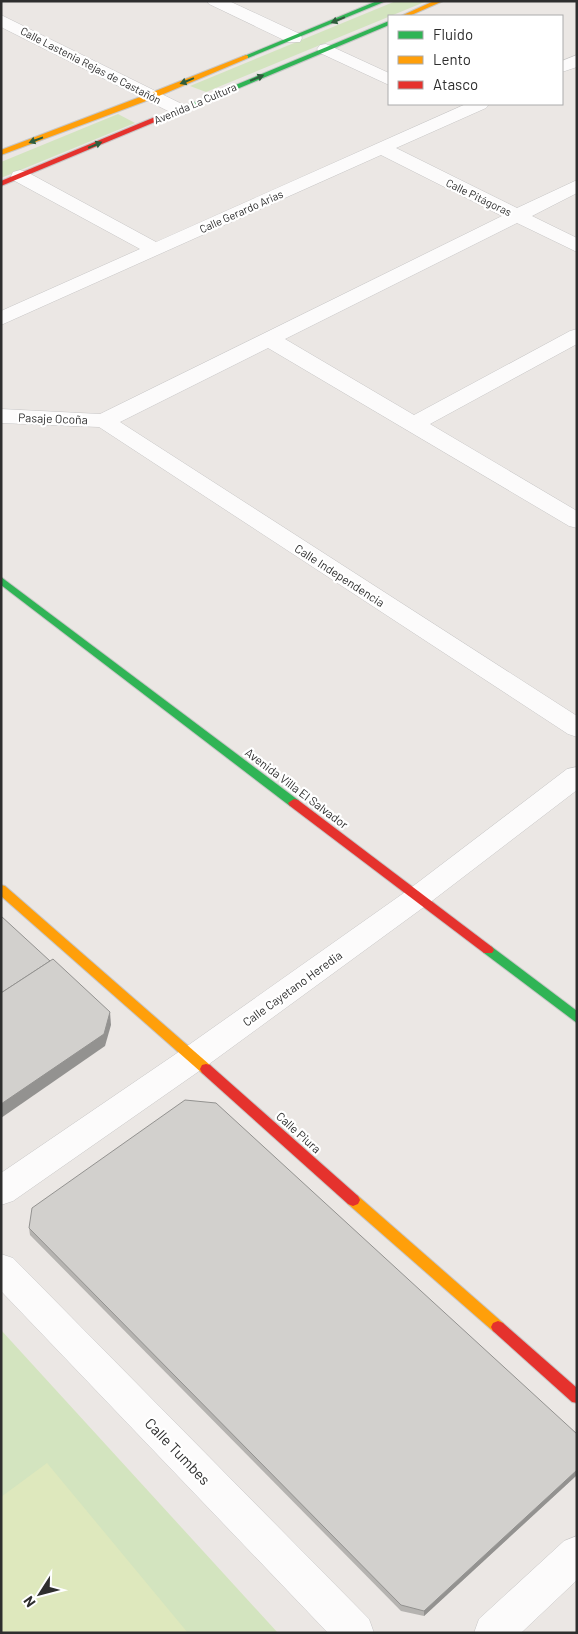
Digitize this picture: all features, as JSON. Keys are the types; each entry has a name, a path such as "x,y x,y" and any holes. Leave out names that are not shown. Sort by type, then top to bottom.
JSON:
{"main road":[{"name":"Avenida La Cultura","path":"1,153 151,96 383,1"},
{"path":"406,15 440,1"},
{"name":"Avenida La Cultura","path":"1,184 388,22"},
{"name":"Avenida Villa El Salvador","path":"1,580 577,1018"},
{"name":"Calle Piura","path":"1,889 577,1397"}],"street":[{"path":"215,1 294,38"},
{"name":"Calle Lastenia Rejas de Castañón","path":"1,20 180,110"},
{"path":"326,49 388,80"},
{"path":"563,67 577,60"},
{"path":"441,105 459,113"},
{"name":"Calle Gerardo Arias","path":"1,319 478,105"},
{"name":"Calle Pitágoras","path":"381,148 577,246"},
{"path":"20,176 156,250"},
{"path":"104,421 577,186"},
{"path":"414,424 577,335"},
{"path":"269,339 574,516"},
{"name":"Pasaje Ocoña","path":"1,416 104,421"},
{"name":"Calle Independencia","path":"104,421 577,728"},
{"name":"Calle Cayetano Heredia","path":"1,1191 194,1058 418,897 577,776"},
{"name":"Calle Tumbes","path":"1,1268 355,1633"},
{"path":"494,1633 577,1554"}],"green space":[{"path":"396,1 427,1 393,15 388,15 388,17 206,92 190,86"},
{"path":"118,114 135,123 1,178 1,162"},
{"path":"1,1330 278,1633 1,1633"},
{"path":"47,1463 188,1633 1,1633 1,1497"}],"building":[{"path":"1,916 50,961 1,993"},
{"path":"53,959 110,1012 104,1034 1,1104 1,993"},
{"path":"185,1100 216,1103 577,1434 577,1470 424,1611 401,1605 29,1228 32,1208"}],"traffic: fast":[{"path":"246,57 383,1"},
{"path":"158,119 388,23"},
{"path":"1,580 294,803"},
{"path":"488,950 577,1018"}],"traffic: slow":[{"path":"406,15 440,1"},
{"path":"1,153 151,96 246,57"},
{"path":"1,889 206,1069"},
{"path":"353,1200 498,1327"}],"traffic: jam":[{"path":"1,184 158,119"},
{"path":"294,803 488,950"},
{"path":"206,1069 353,1200"},
{"path":"498,1327 577,1397"}]}
